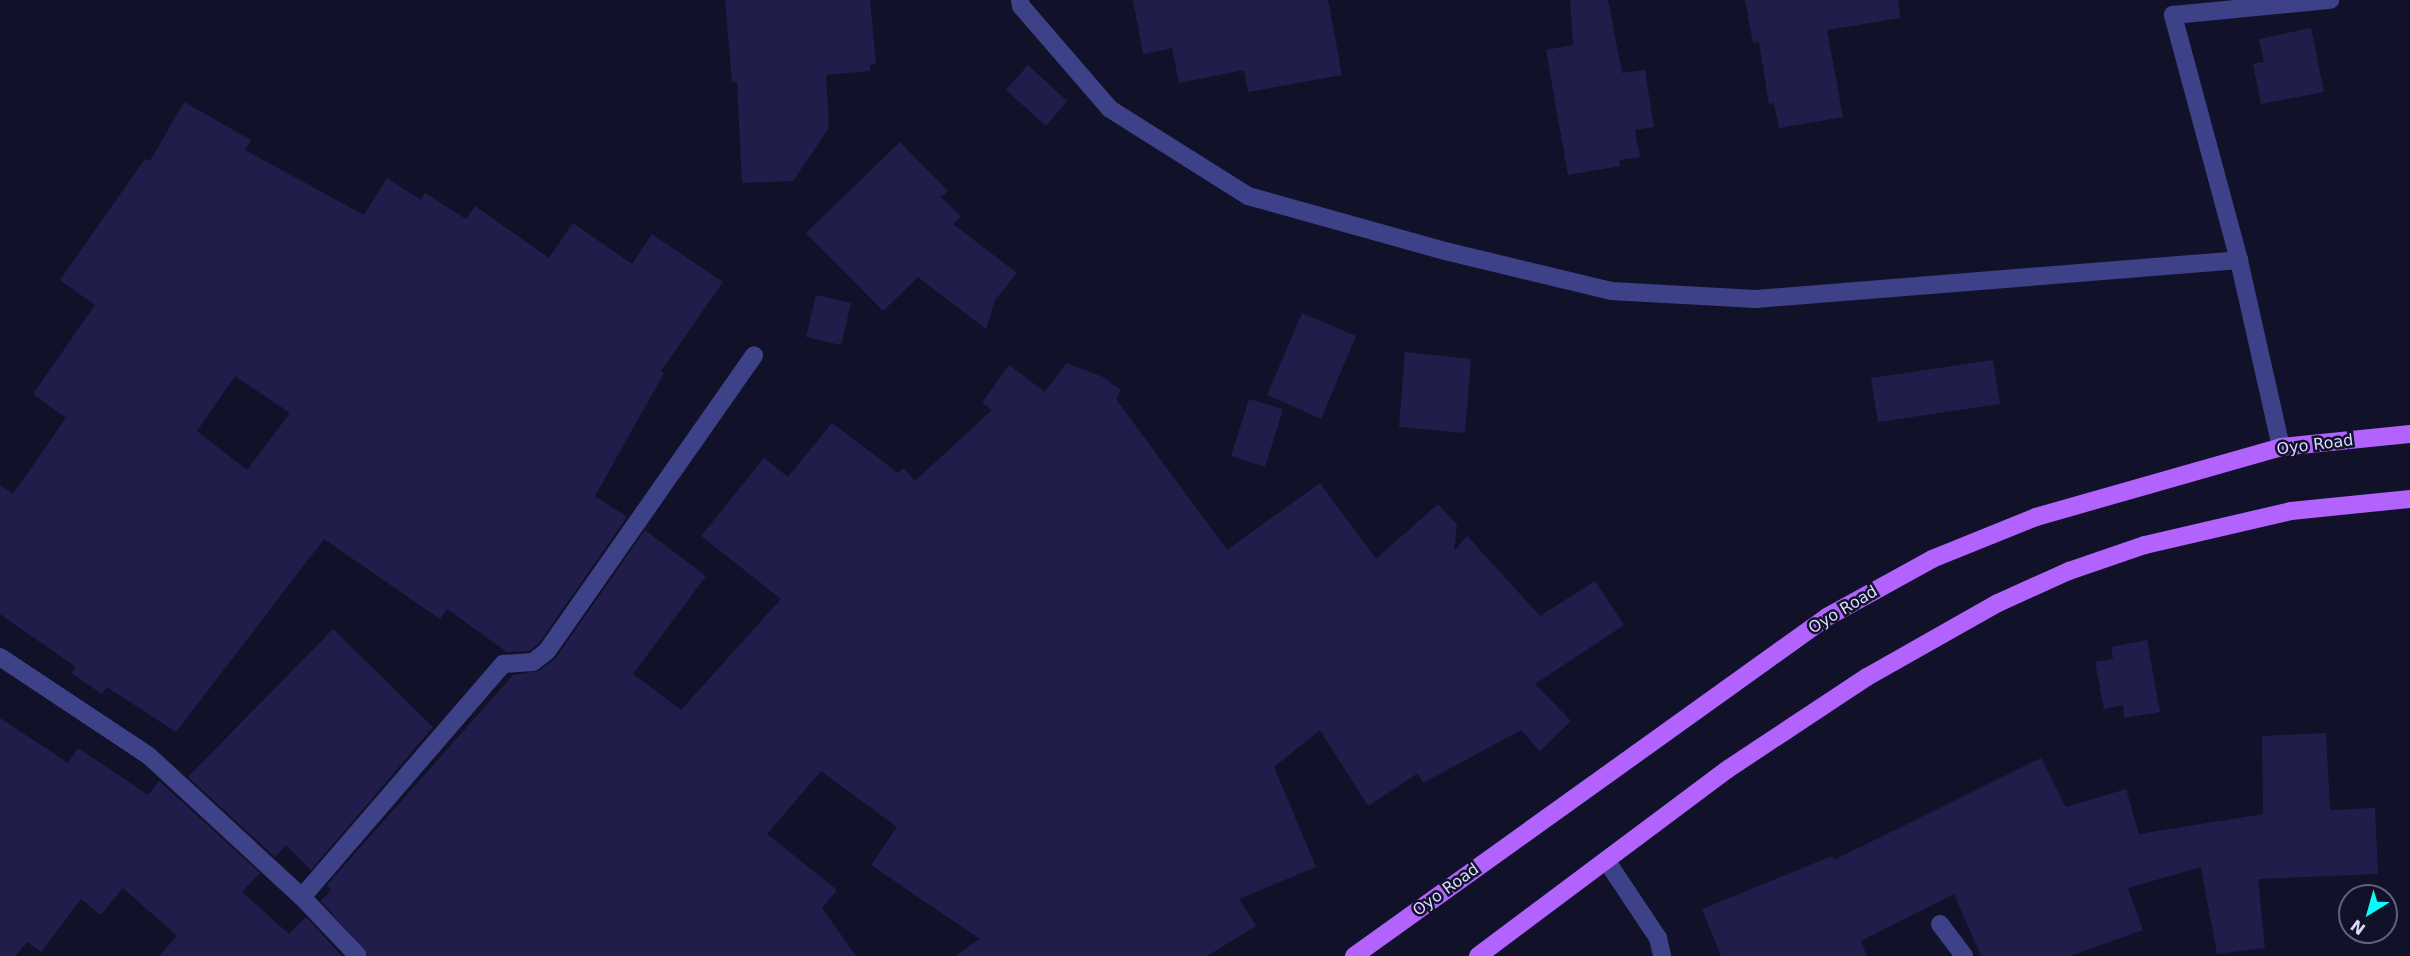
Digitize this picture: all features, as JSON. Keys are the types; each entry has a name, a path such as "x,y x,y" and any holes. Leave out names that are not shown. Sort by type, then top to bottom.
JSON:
{"main road":[{"name":"Oyo Road","path":"1354,956 1827,617 1932,559 2036,517 2281,447 2410,434"},
{"path":"1478,956 1728,769 1867,677 1998,603 2069,571 2145,545 2291,511 2410,499"}],"street":[{"path":"1020,0 1021,6 1110,109 1248,196 1445,251 1611,291 1756,299 2239,260"},
{"path":"2281,447 2239,260 2171,7 2330,0"},
{"path":"302,897 503,664 533,662 547,651 754,355"},
{"path":"0,657 149,756 302,897 358,956"},
{"path":"1606,860 1658,938 1662,956"},
{"path":"1940,924 1964,956"}],"building":[{"path":"725,0 870,0 876,64 870,65 870,71 826,75 829,128 793,181 742,183 737,82 732,82"},
{"path":"1133,0 1328,0 1342,75 1248,92 1244,70 1179,83 1172,48 1143,54"},
{"path":"1570,0 1608,0 1622,73 1645,70 1654,127 1635,130 1640,157 1619,160 1620,166 1568,175 1546,50 1573,45"},
{"path":"1745,0 1898,0 1900,18 1827,30 1843,117 1779,128 1774,103 1769,104 1759,42 1753,43"},
{"path":"2311,28 2324,92 2261,104 2253,64 2264,62 2259,39"},
{"path":"1028,65 1067,101 1046,126 1006,90"},
{"path":"184,102 251,140 245,150 364,215 387,178 421,200 425,193 466,219 475,206 549,258 573,223 632,264 652,234 723,282 661,371 664,373 595,496 627,517 539,643 529,651 507,652 447,609 440,619 324,539 176,732 107,687 102,694 71,673 76,667 0,614 0,485 13,494 66,418 33,394 95,305 60,280 145,159 150,161","holes":["235,376 290,413 247,470 197,431"]},
{"path":"900,142 948,191 941,197 961,217 953,224 1017,273 995,300 986,329 918,277 883,311 806,233"},
{"path":"816,295 851,303 841,345 806,337"},
{"path":"1302,313 1356,336 1321,419 1267,395"},
{"path":"1405,352 1471,359 1465,433 1399,427"},
{"path":"1993,360 2000,404 1878,422 1871,378"},
{"path":"1066,363 1103,377 1121,390 1116,399 1227,550 1320,483 1376,559 1438,504 1457,525 1454,551 1467,536 1540,616 1595,581 1624,625 1535,684 1571,721 1540,751 1521,730 1423,783 1418,773 1368,806 1320,730 1274,767 1316,867 1239,899 1256,926 1207,956 955,956 980,939 871,865 897,827 821,771 767,834 837,890 822,908 856,956 369,956 321,901 331,890 327,885 513,675 539,671 556,658 645,530 706,576 633,674 681,710 781,599 701,536 764,458 788,477 832,423 898,473 904,468 915,481 992,410 982,403 1009,365 1045,392"},
{"path":"1249,399 1283,409 1265,467 1231,456"},
{"path":"333,629 433,727 311,870 286,845 275,857 188,777"},
{"path":"2147,640 2160,712 2124,718 2123,705 2104,709 2095,662 2113,659 2111,647"},
{"path":"0,718 68,763 78,748 148,795 159,781 260,873 242,892 289,934 306,917 342,956 159,956 177,936 123,888 101,915 81,899 41,952 27,942 15,956 0,956"},
{"path":"2326,733 2330,810 2375,808 2378,874 2258,879 2265,948 2217,954 2201,867 2128,888 2143,930 2070,956 1981,956 1954,894 1861,941 1867,956 1721,956 1702,909 1832,856 1834,860 2041,758 2066,807 2126,789 2139,834 2263,814 2262,736"}]}
